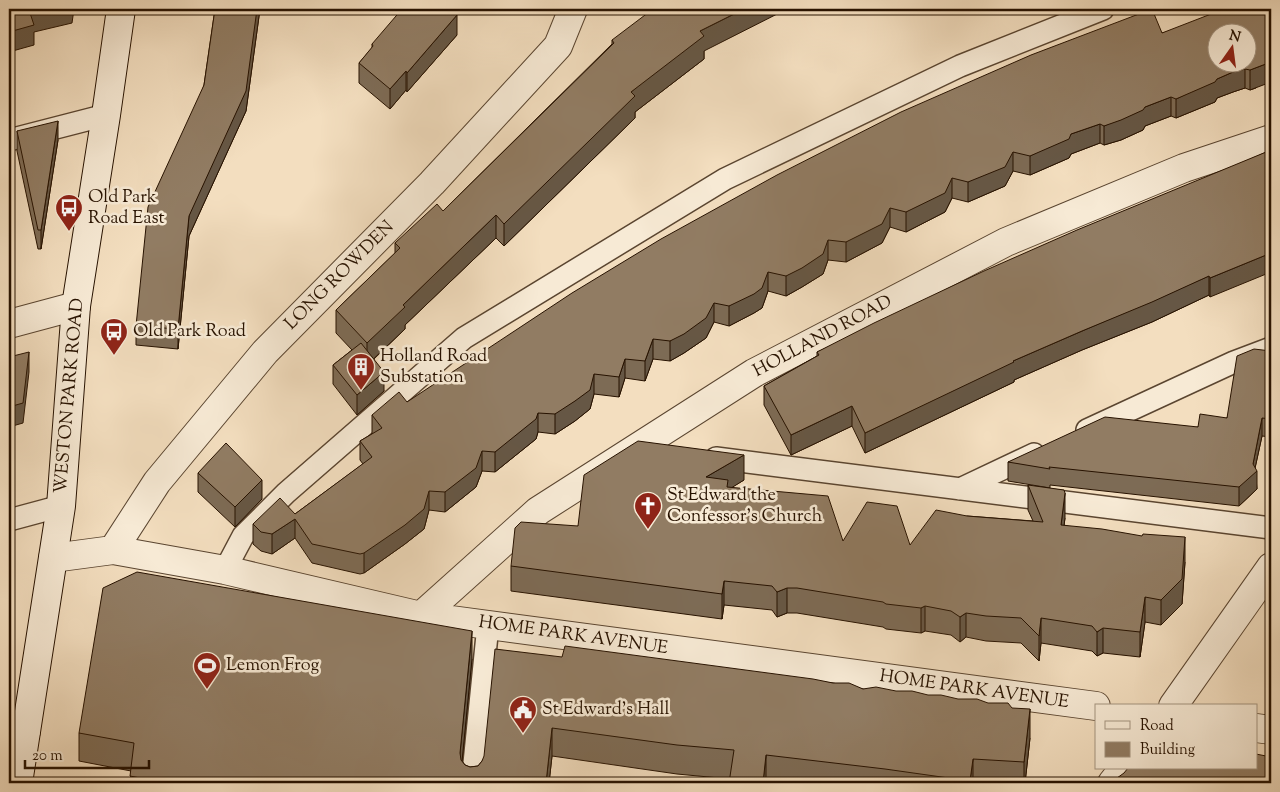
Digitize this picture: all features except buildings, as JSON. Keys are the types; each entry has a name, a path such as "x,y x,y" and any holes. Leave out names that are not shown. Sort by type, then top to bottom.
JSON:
{"street":[{"name":"WESTON PARK ROAD","path":"18,783 17,734 53,558 61,506 76,306 121,9"},
{"name":"LONG ROWDEN","path":"113,550 157,482 265,352 432,183 558,46 573,9"},
{"name":"HOLLAND ROAD","path":"421,616 538,510 754,373 1006,242 1184,168 1271,139"},
{"path":"9,324 76,306"},
{"name":"HOME PARK AVENUE","path":"53,558 113,550 225,570 421,616 1095,706"},
{"path":"1175,704 1271,567"},
{"path":"1258,728 1271,730"},
{"path":"1112,783 1122,770"}],"lane":[{"path":"225,570 243,536 286,493 464,338 725,179 960,66 1103,9"},
{"path":"9,140 106,115"},
{"path":"960,489 1234,362 1271,348"},
{"path":"636,448 666,452"},
{"path":"695,455 1271,528"},
{"path":"9,520 61,506"},
{"path":"472,783 488,625"}],"place":[{"name":"Old Park Road East","path":"69,232"},
{"name":"Old Park Road","path":"114,356"},
{"name":"Holland Road Substation","path":"361,391"},
{"name":"St Edward the Confessor's Church","path":"648,530"},
{"name":"Lemon Frog","path":"207,690"},
{"name":"St Edward's Hall","path":"523,734"}]}
